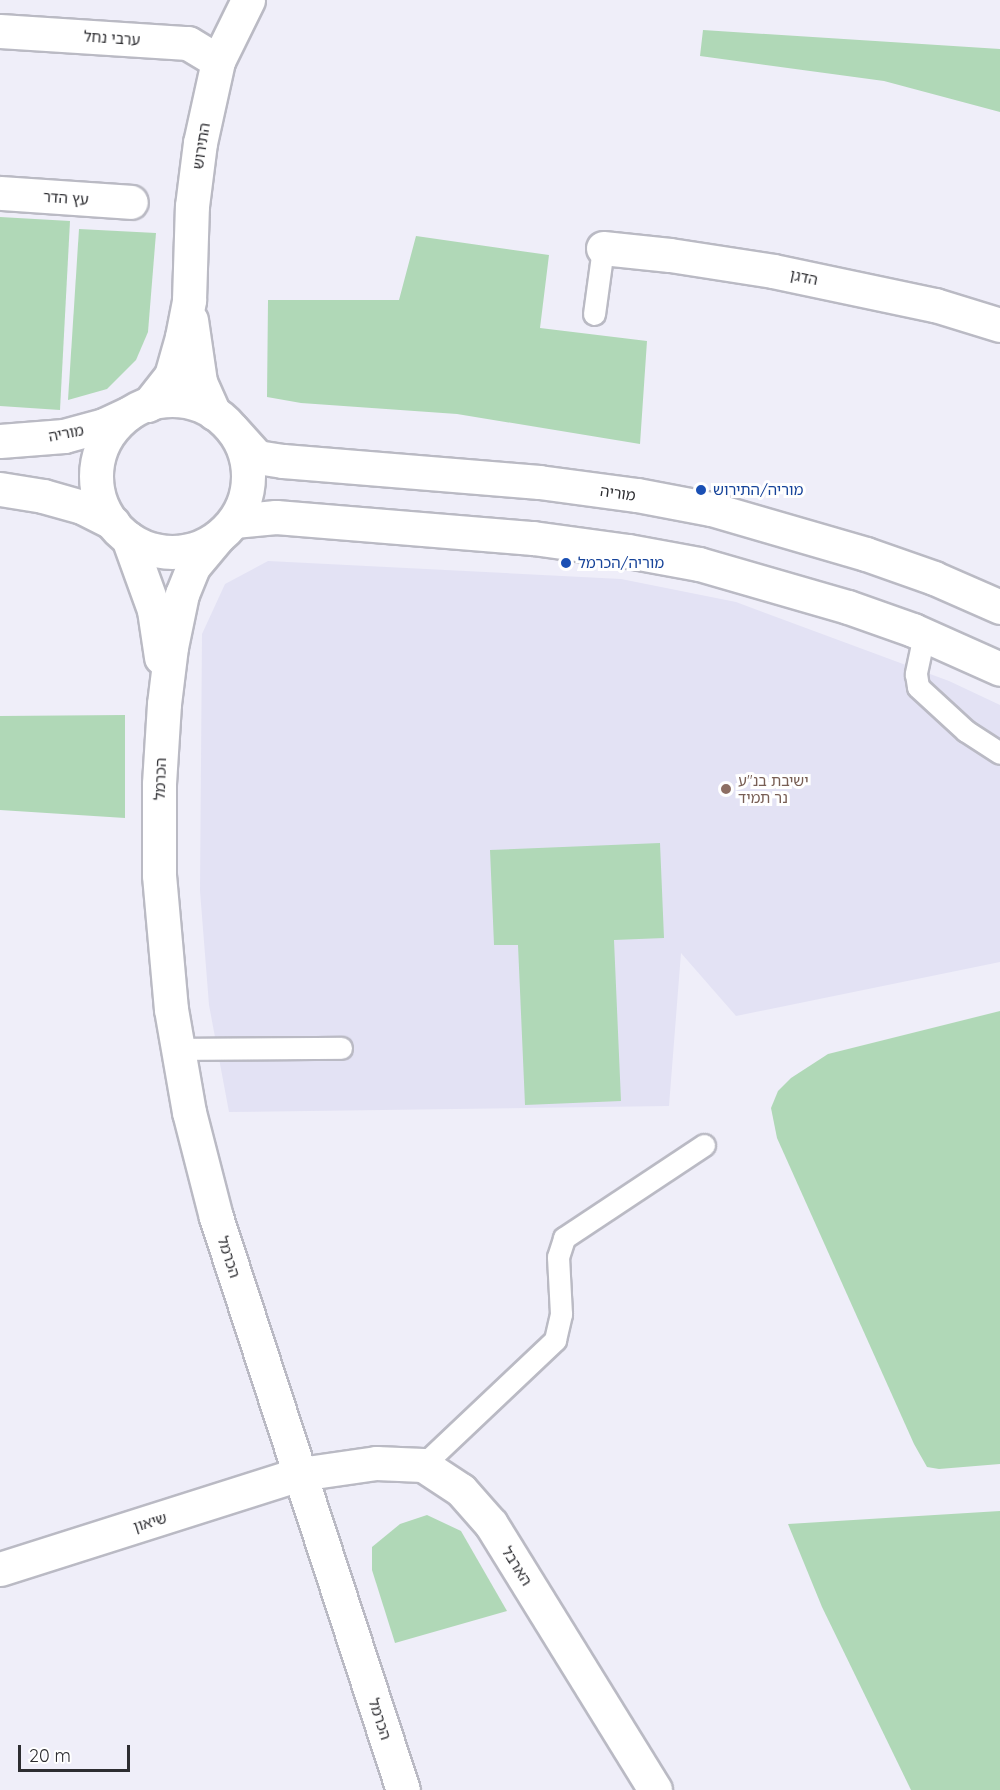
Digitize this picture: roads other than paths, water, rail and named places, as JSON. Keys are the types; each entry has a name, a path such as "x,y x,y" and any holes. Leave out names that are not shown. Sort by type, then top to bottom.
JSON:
{"street":[{"name":"התירוש","path":"223,421 200,382 189,300 192,206 200,143 218,61 248,0"},
{"name":"ערבי נחל","path":"0,31 188,43 218,61"},
{"name":"עץ הדר","path":"0,193 131,202"},
{"name":"הדגן","path":"603,248 670,255 773,271 936,305 1000,325"},
{"name":"התירוש","path":"139,409 171,376 189,300"},
{"path":"121,531 99,495 98,460 104,444 115,427 139,409 167,400 192,403 223,421 244,451 249,475 245,499 226,529"},
{"name":"מוריה","path":"0,441 64,436 104,425 139,409"},
{"name":"מוריה","path":"223,421 257,457 539,482 637,495 711,509 866,554 934,578 1000,607"},
{"path":"0,489 43,496 82,507 151,549 174,552 197,548 226,529 276,517 533,538 627,550 747,576 849,607 924,635 1000,669"},
{"name":"הכרמל","path":"226,529 193,567 182,594 171,647 164,704 159,784 159,875 171,1009 189,1112 216,1217 404,1790"},
{"name":"הכרמל","path":"121,531 154,610 161,647 164,704"},
{"name":"הארבל","path":"300,1474 376,1462 423,1465 462,1490 491,1524 655,1790"},
{"name":"שיאון","path":"0,1569 300,1474"}],"lane":[{"path":"594,314 603,248"},
{"path":"924,635 916,674 918,687 966,731 1000,753"},
{"path":"178,1049 341,1048"},
{"path":"423,1465 555,1340 561,1314 558,1257 564,1238 704,1145"}],"place":[{"name":"מוריה/התירוש","path":"701,490"},
{"name":"מוריה/הכרמל","path":"566,563"},
{"name":"ישיבת בנ\"ע נר תמיד","path":"726,789"}]}
